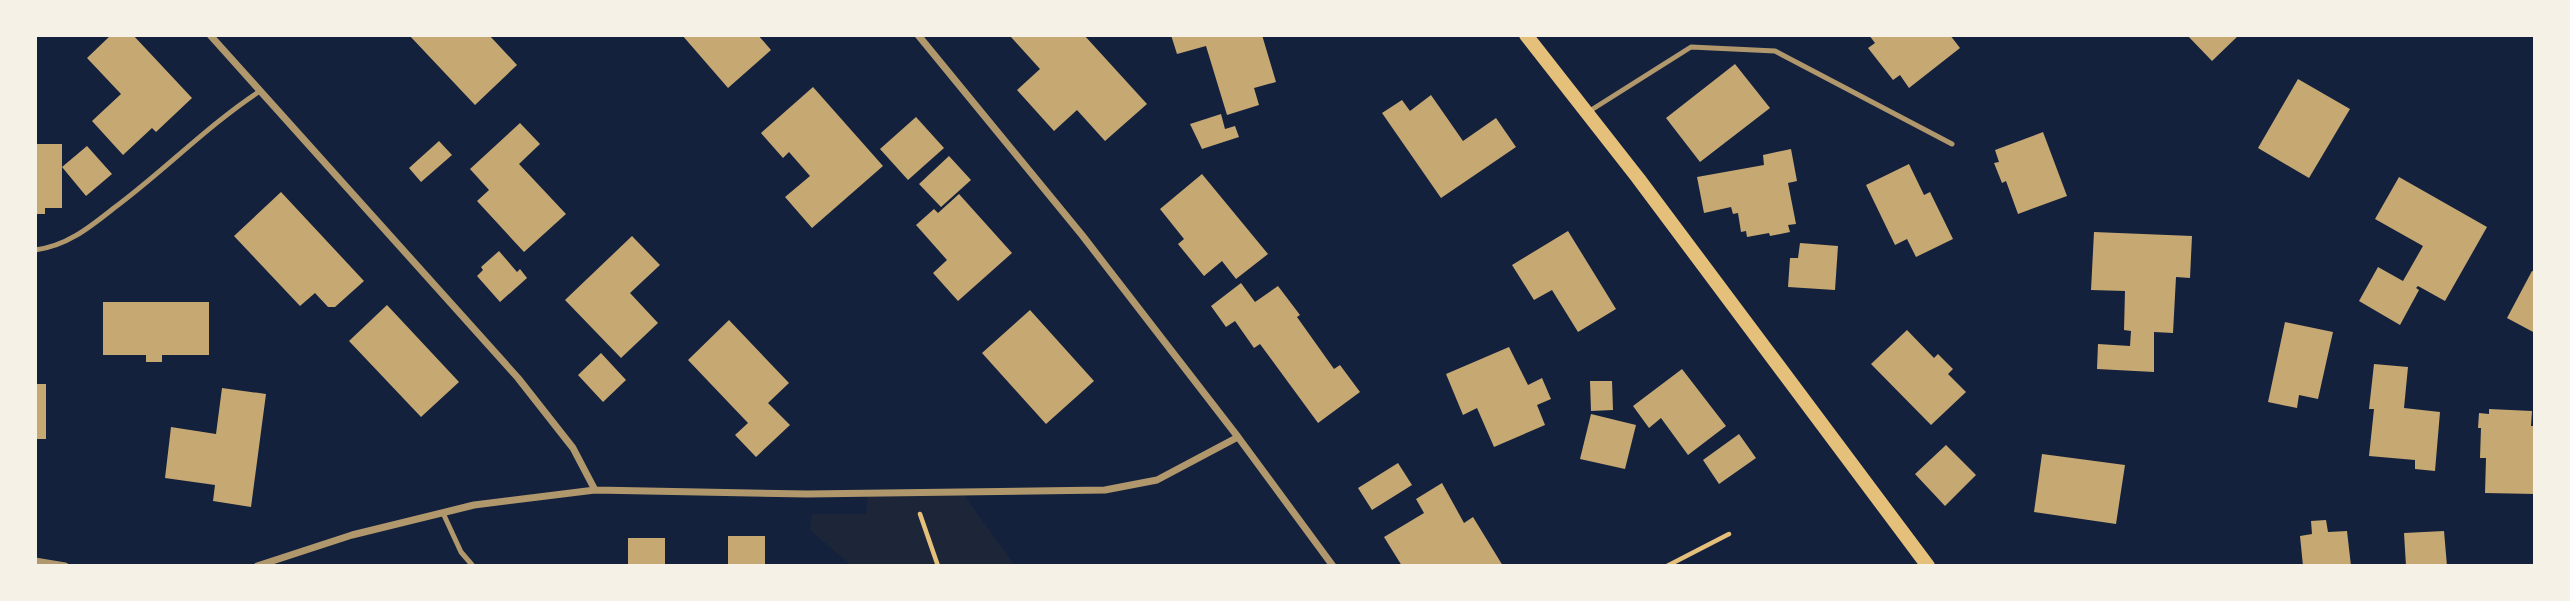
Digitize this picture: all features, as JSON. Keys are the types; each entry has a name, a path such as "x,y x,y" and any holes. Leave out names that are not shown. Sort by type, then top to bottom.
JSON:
{"main road":[{"path":"1527,35 1646,189 1928,566"}],"street":[{"path":"210,35 518,378 573,448 595,490"},
{"path":"918,35 1082,235 1333,566"},
{"path":"261,565 352,535 474,505 595,490 807,494 1105,490 1157,480 1238,438"},
{"path":"35,561 65,566"}],"lane":[{"path":"1585,113 1691,47 1775,51 1952,144"},
{"path":"35,250 77,236 149,182 232,109 260,91"},
{"path":"443,513 461,552 473,566"}],"path":[{"path":"913,492 938,566"},
{"path":"1667,566 1729,534"}],"shaded area":[{"path":"961,491 1015,566 852,566 810,530 812,514 866,514 868,493"}],"building":[{"path":"111,35 133,35 192,98 156,132 152,128 123,155 92,121 121,94 87,58"},
{"path":"409,35 489,35 517,65 475,105"},
{"path":"682,35 758,35 771,50 728,88"},
{"path":"1084,35 1147,104 1105,141 1077,110 1054,131 1017,90 1040,69 1011,37"},
{"path":"1171,35 1262,35 1276,82 1254,88 1259,105 1227,115 1206,46 1177,54"},
{"path":"1869,35 1950,35 1960,48 1909,88 1900,75 1893,80 1868,48 1875,43"},
{"path":"2187,35 2239,35 2212,61"},
{"path":"1735,64 1770,108 1700,162 1666,118"},
{"path":"2298,79 2350,109 2309,178 2258,148"},
{"path":"813,87 883,166 812,228 785,197 810,176 789,152 783,158 761,133"},
{"path":"1431,95 1463,141 1496,118 1516,147 1441,198 1382,113 1402,100 1410,111"},
{"path":"1221,114 1225,129 1235,126 1239,137 1202,149 1190,124"},
{"path":"916,117 944,148 908,180 880,149"},
{"path":"520,123 540,144 519,164 566,214 524,252 477,201 489,190 470,169"},
{"path":"2043,132 2067,196 2018,214 2006,181 2002,183 1994,163 1999,162 1995,150"},
{"path":"439,141 452,155 421,182 409,168"},
{"path":"35,144 62,144 62,208 45,208 45,214 35,214"},
{"path":"87,146 112,174 86,196 62,167"},
{"path":"1791,149 1797,181 1788,183 1796,224 1788,225 1790,232 1747,237 1746,231 1741,232 1738,213 1733,214 1731,207 1704,213 1697,177 1764,165 1763,155"},
{"path":"949,156 971,180 941,207 919,184"},
{"path":"1909,164 1924,195 1930,192 1953,239 1916,257 1907,239 1895,245 1866,185"},
{"path":"1202,174 1268,254 1236,279 1222,261 1204,276 1178,244 1184,239 1160,209"},
{"path":"2399,177 2487,227 2445,301 2418,286 2416,288 2419,290 2400,325 2359,301 2378,267 2403,281 2423,246 2375,219"},
{"path":"281,192 364,281 335,307 328,307 315,293 300,306 234,236"},
{"path":"959,194 1012,253 958,301 933,273 947,260 916,225 934,209 938,213"},
{"path":"1568,231 1616,309 1578,332 1552,290 1534,300 1512,265"},
{"path":"2094,232 2192,236 2190,278 2176,277 2173,333 2154,332 2154,372 2097,369 2098,344 2130,346 2131,331 2124,330 2125,291 2091,290"},
{"path":"632,236 660,265 630,293 658,323 621,358 565,300"},
{"path":"1800,243 1838,246 1835,290 1788,287 1790,258 1798,258"},
{"path":"499,251 517,272 520,269 527,278 500,302 477,276 483,270 481,267"},
{"path":"2532,271 2535,272 2535,333 2507,318"},
{"path":"1241,283 1255,302 1278,286 1334,369 1340,365 1360,392 1318,423 1260,344 1254,348 1235,321 1226,327 1211,306"},
{"path":"103,302 209,302 209,355 162,355 162,362 146,362 146,355 103,355"},
{"path":"387,305 459,382 421,417 349,341"},
{"path":"1030,310 1094,381 1046,424 982,353"},
{"path":"729,320 789,383 768,403 790,425 756,457 735,435 748,423 688,360"},
{"path":"2285,322 2333,332 2318,399 2299,395 2297,408 2268,402"},
{"path":"1907,330 1934,358 1938,354 1953,369 1948,374 1966,392 1931,425 1871,364"},
{"path":"1509,347 1528,385 1542,378 1551,399 1537,405 1545,425 1494,447 1477,408 1463,415 1446,374"},
{"path":"601,353 626,380 603,402 578,375"},
{"path":"2374,364 2408,367 2404,408 2440,412 2435,471 2415,469 2415,460 2369,456 2374,409 2369,409"},
{"path":"1682,369 1726,426 1688,455 1661,418 1649,428 1633,406"},
{"path":"1590,381 1612,381 1613,410 1591,411"},
{"path":"35,384 46,384 46,439 35,439"},
{"path":"222,388 266,394 251,507 213,501 215,485 165,478 171,427 216,434"},
{"path":"2489,409 2532,411 2531,426 2535,426 2535,494 2485,493 2486,458 2480,458 2481,428 2478,428 2479,413 2489,414"},
{"path":"1591,414 1636,425 1625,469 1580,459"},
{"path":"1739,434 1756,458 1719,484 1703,460"},
{"path":"1946,445 1976,475 1945,506 1915,474"},
{"path":"2042,454 2125,465 2116,524 2034,512"},
{"path":"1398,463 1412,485 1372,510 1358,488"},
{"path":"1442,483 1464,523 1473,517 1503,566 1402,566 1384,537 1424,513 1416,499"},
{"path":"2326,520 2328,532 2347,531 2351,566 2303,566 2300,536 2312,534 2311,521"},
{"path":"2444,531 2447,566 2406,566 2404,533"},
{"path":"728,536 765,536 765,566 728,566"},
{"path":"628,538 665,538 665,566 628,566"}]}
